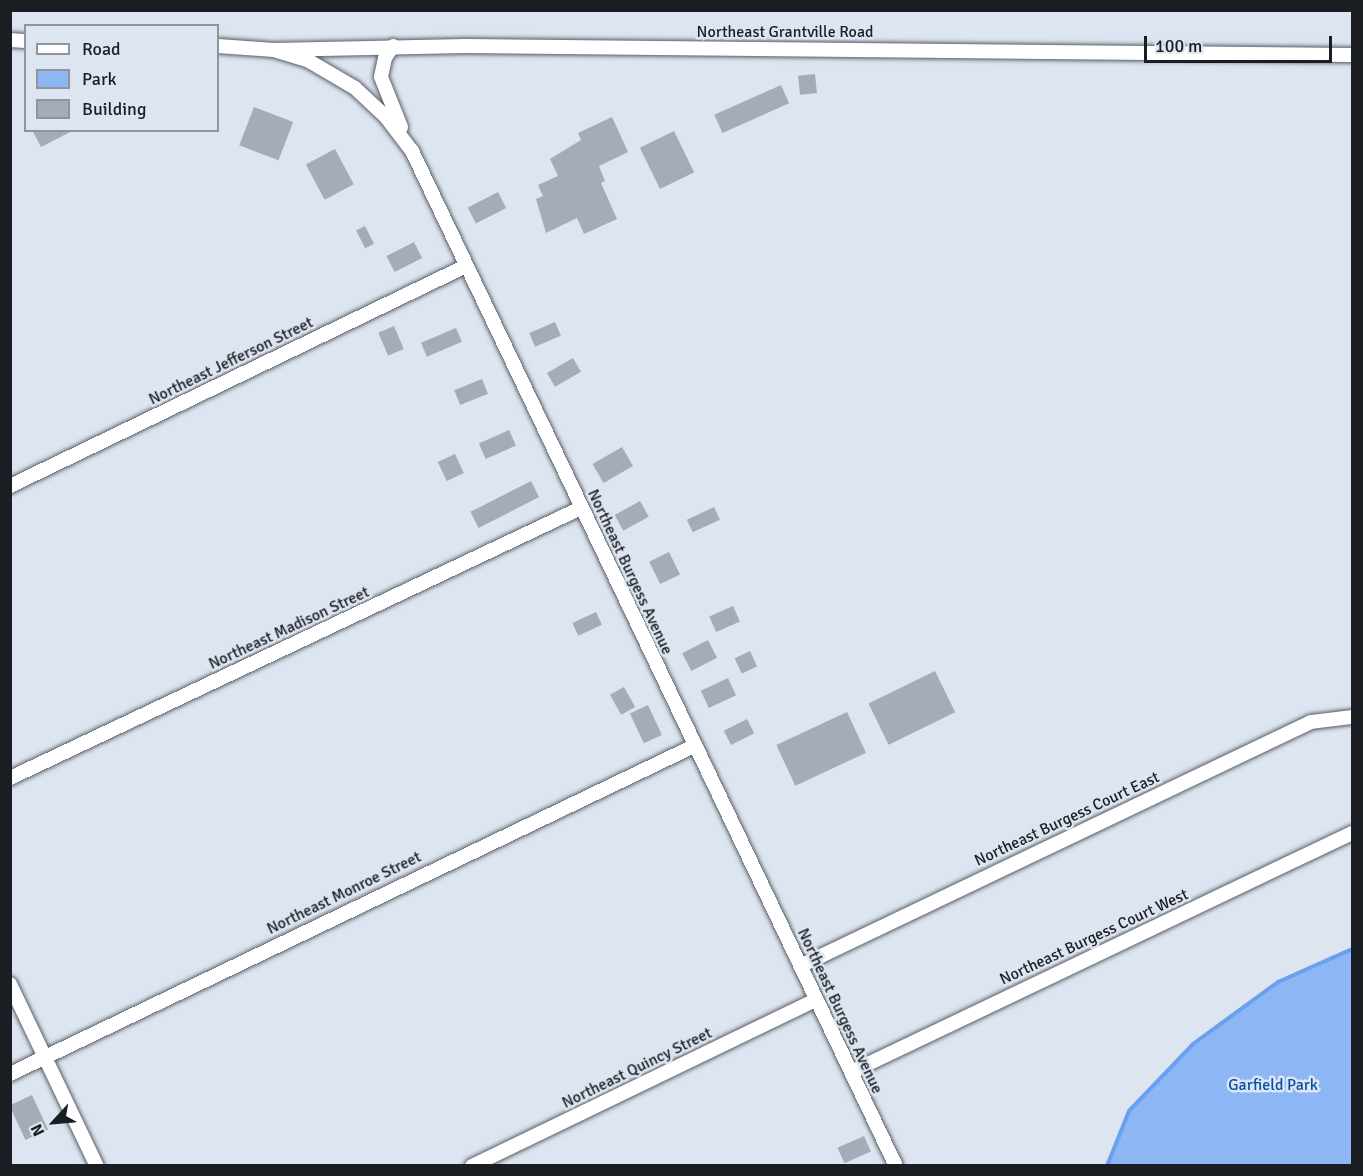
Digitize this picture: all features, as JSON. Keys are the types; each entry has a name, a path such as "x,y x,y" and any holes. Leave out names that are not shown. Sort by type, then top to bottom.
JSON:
{"street":[{"name":"Northeast Grantville Road","path":"219,46 274,50 393,46 1353,55"},
{"path":"393,46 385,58 381,77 412,151"},
{"name":"Northeast Burgess Avenue","path":"274,50 309,60 355,88 386,117 412,151 896,1166"},
{"name":"Northeast Jefferson Street","path":"10,486 466,266"},
{"name":"Northeast Madison Street","path":"10,778 581,508"},
{"name":"Northeast Burgess Court East","path":"800,966 1311,722 1353,717"},
{"name":"Northeast Monroe Street","path":"10,1074 381,893 694,746"},
{"name":"Northeast Burgess Court West","path":"850,1072 1353,833"},
{"path":"10,984 97,1166"},
{"name":"Northeast Quincy Street","path":"472,1166 816,1000"}],"green space":[{"name":"Garfield Park","path":"1352,949 1352,1165 1107,1165 1129,1111 1193,1044 1278,982"}],"building":[{"path":"815,74 817,93 800,95 798,76"},
{"path":"781,85 789,103 722,133 714,115"},
{"path":"254,107 293,122 279,160 239,145"},
{"path":"612,117 628,152 599,166 605,181 601,183 617,219 584,234 577,218 546,233 536,199 543,196 538,185 558,176 550,159 581,140 578,133"},
{"path":"674,131 694,172 660,189 640,148"},
{"path":"33,132 70,132 41,147"},
{"path":"335,149 354,184 325,200 306,164"},
{"path":"498,192 506,208 476,223 468,207"},
{"path":"365,226 374,244 365,248 356,231"},
{"path":"414,242 422,258 395,272 386,256"},
{"path":"555,322 561,336 535,347 529,333"},
{"path":"394,326 404,349 388,356 378,333"},
{"path":"456,328 462,342 427,357 421,343"},
{"path":"573,358 581,372 555,387 547,373"},
{"path":"482,379 488,394 460,405 454,390"},
{"path":"509,430 516,446 486,459 479,443"},
{"path":"622,447 633,466 604,483 593,464"},
{"path":"455,454 464,473 447,481 438,462"},
{"path":"531,481 539,497 479,528 470,512"},
{"path":"640,501 649,517 623,531 615,515"},
{"path":"714,507 720,520 693,532 687,520"},
{"path":"669,552 680,574 660,584 649,562"},
{"path":"733,606 740,622 716,632 709,617"},
{"path":"596,612 602,625 578,636 572,623"},
{"path":"708,640 717,658 691,671 682,653"},
{"path":"750,651 757,666 742,674 735,658"},
{"path":"935,671 955,712 889,745 868,703"},
{"path":"728,678 736,695 709,708 701,691"},
{"path":"624,687 635,707 621,715 610,695"},
{"path":"648,705 662,735 644,743 630,713"},
{"path":"847,712 866,753 795,786 776,745"},
{"path":"747,719 754,733 731,745 724,731"},
{"path":"32,1095 48,1129 25,1140 10,1105"},
{"path":"864,1136 871,1152 844,1163 838,1148"}],"waterway":[{"path":"1107,1166 1129,1111 1193,1044 1278,982 1352,949"}]}
